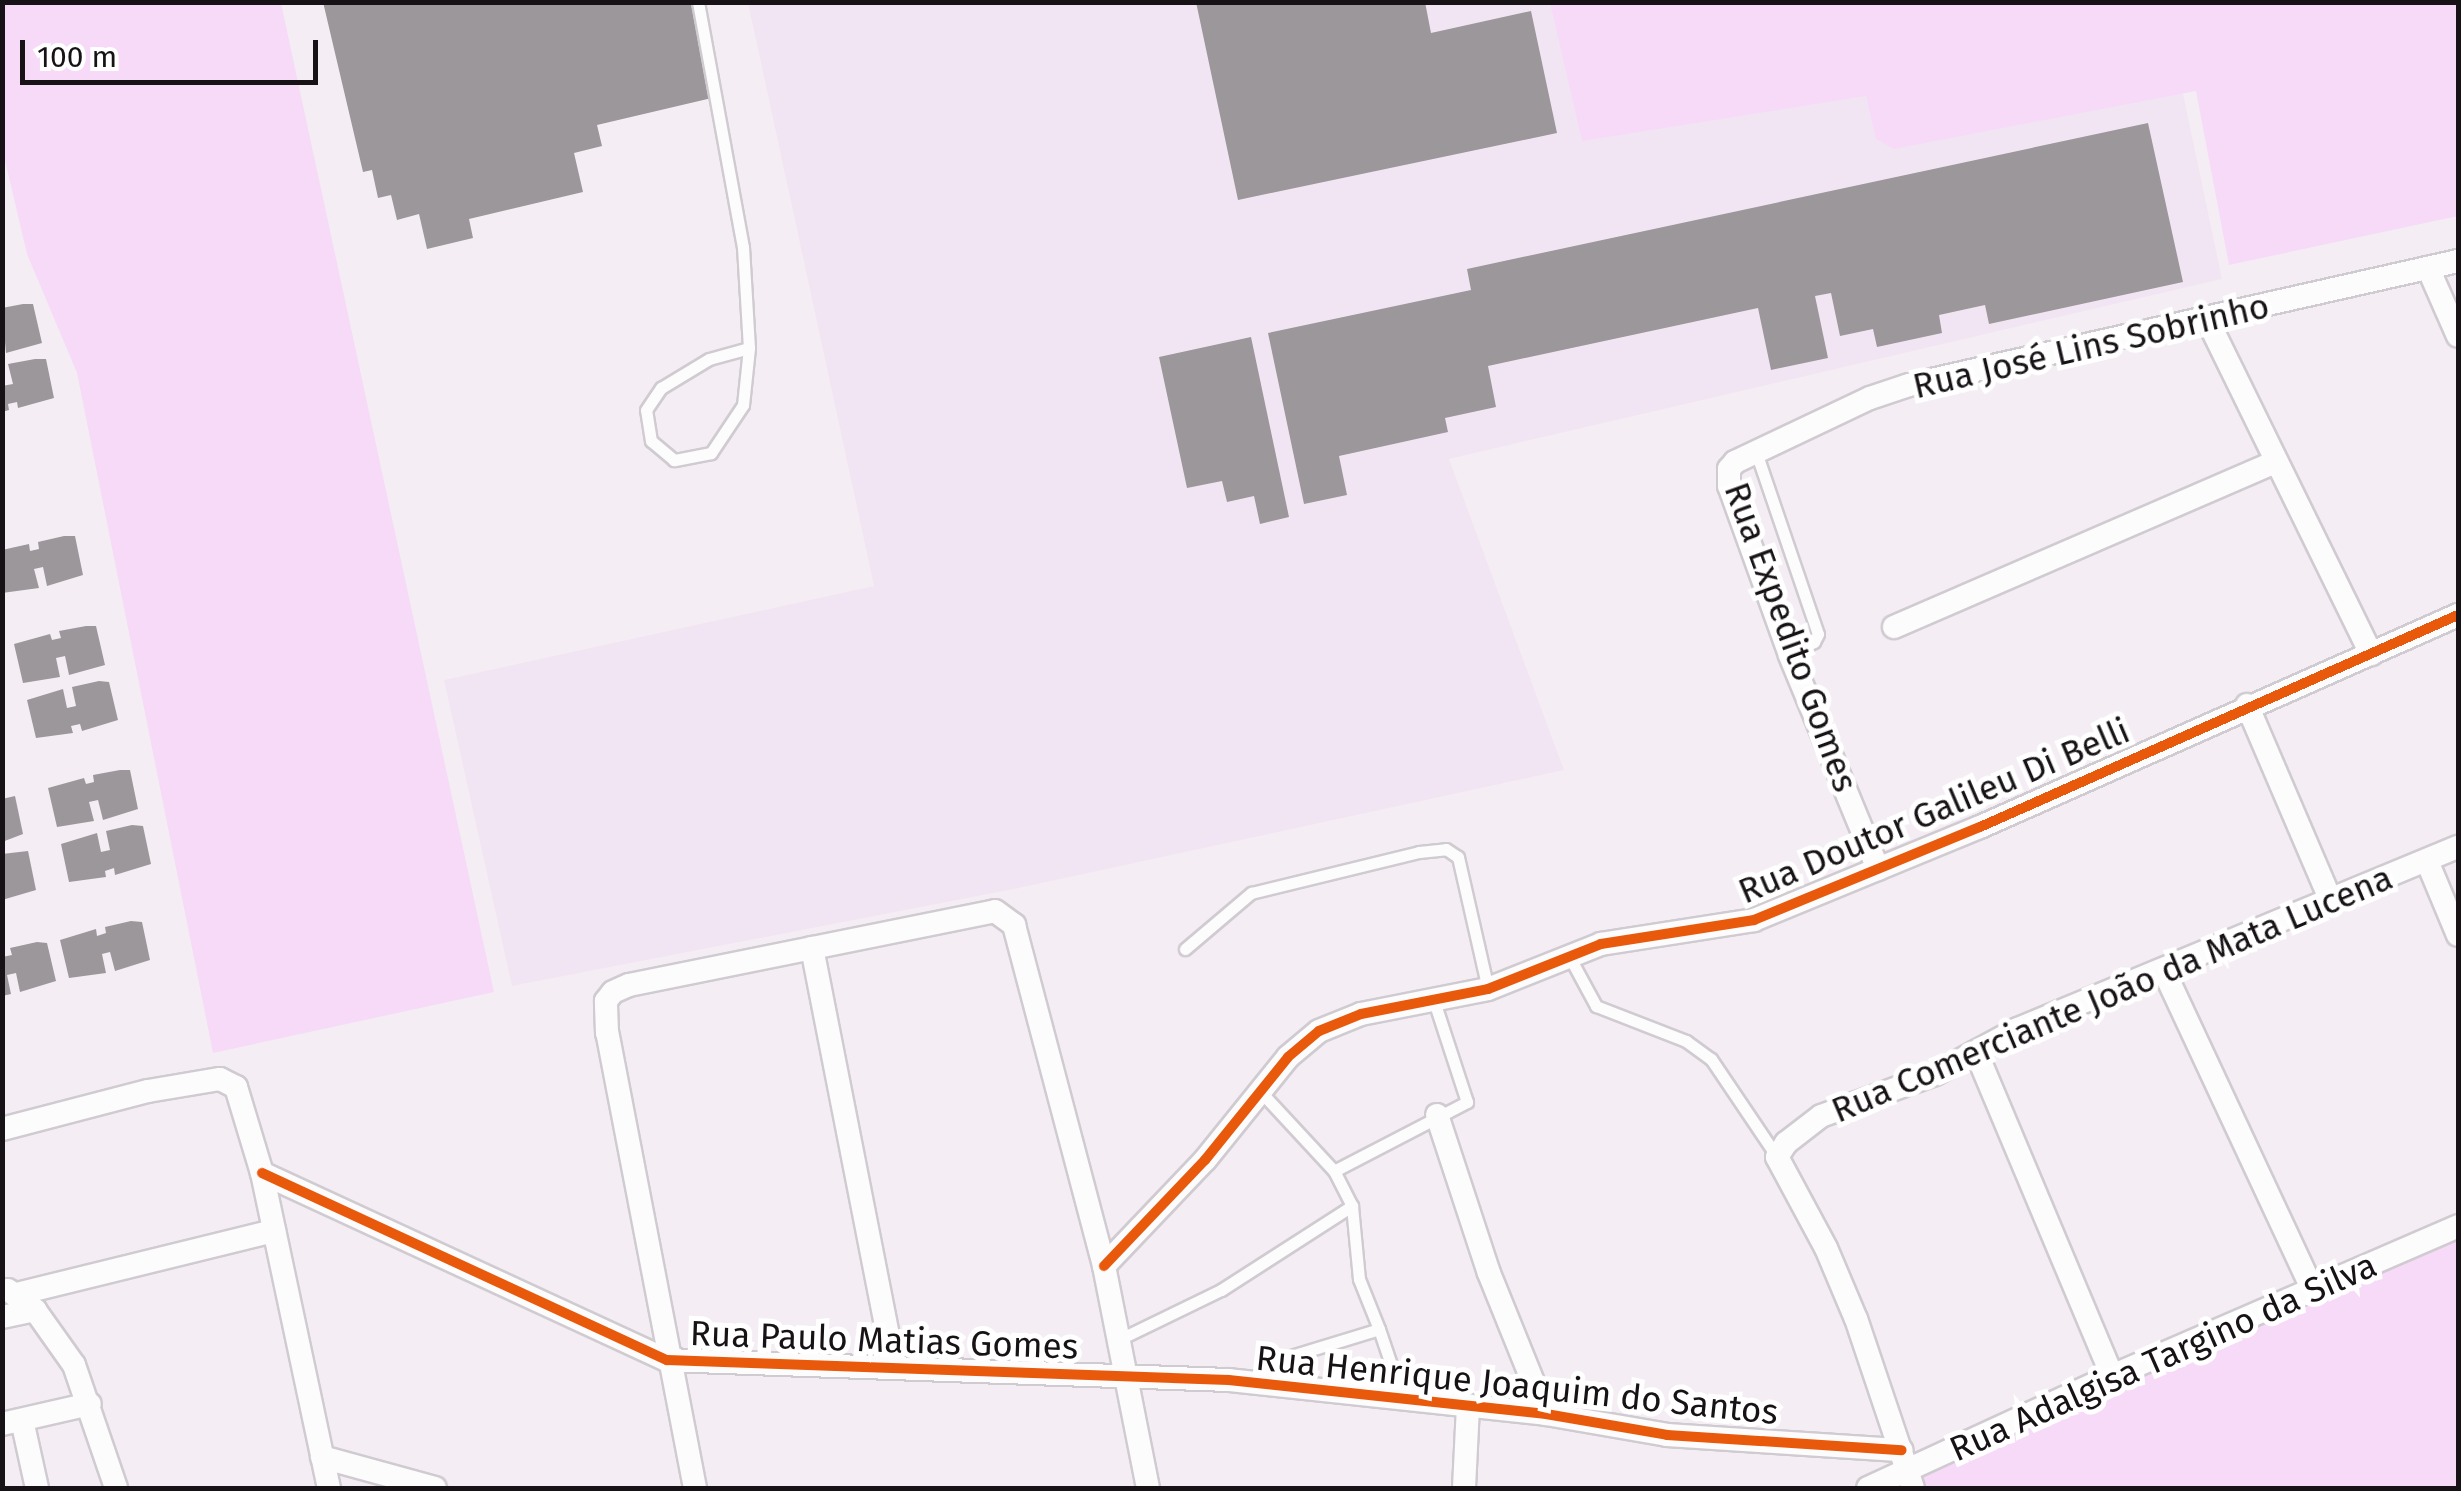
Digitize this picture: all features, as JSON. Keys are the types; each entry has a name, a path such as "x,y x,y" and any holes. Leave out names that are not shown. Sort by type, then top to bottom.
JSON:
{"street":[{"name":"Rua José Lins Sobrinho","path":"1745,457 1870,398 1909,384 2208,321 2458,261"},
{"path":"2428,268 2458,336"},
{"path":"2208,321 2372,654"},
{"name":"Rua Expedito Gomes","path":"1745,457 1728,469 1729,486 1790,654 1878,869"},
{"path":"1894,628 2276,462"},
{"name":"Rua Doutor Galileu Di Belli","path":"1104,1266 1205,1160 1260,1091 1318,1031 1361,1014 1488,989 1569,956 1638,936 1741,924 1878,869 2458,615"},
{"path":"2247,705 2331,901"},
{"name":"Rua Comerciante João da Mata Lucena","path":"1777,1158 1800,1129 1821,1116 1934,1074 2018,1029 2458,847"},
{"path":"2427,861 2458,936"},
{"path":"694,1488 607,1033 606,1001 612,992 629,986 980,912 1002,914 1014,925 1104,1266 1148,1488"},
{"path":"812,948 894,1365"},
{"path":"2164,971 2313,1291"},
{"path":"1976,1052 2112,1376"},
{"path":"2,1129 220,1078 240,1094 262,1173 329,1488"},
{"path":"1437,1115 1489,1272 1546,1414"},
{"path":"1777,1158 1826,1248 1908,1469"},
{"name":"Rua Paulo Matias Gomes","path":"262,1173 667,1360 1126,1375"},
{"name":"Rua Adalgisa Targino da Silva","path":"1868,1488 2112,1376 2458,1226"},
{"path":"10,1291 274,1231"},
{"path":"10,1291 36,1310 66,1352 90,1404 116,1488"},
{"path":"2,1317 36,1310"},
{"name":"Rua Henrique Joaquim do Santos","path":"1126,1375 1546,1414 1908,1469"},
{"path":"37,1488 12,1422 90,1404"},
{"path":"1464,1488 1468,1405"},
{"path":"322,1457 434,1488"}],"lane":[{"path":"698,2 743,247 749,348 743,406 711,453 674,460 652,441 646,410 661,388 709,359 749,348"},
{"path":"1745,457 1818,634 1817,640 1790,654"},
{"path":"1185,949 1251,893 1419,852 1446,849 1458,856 1488,989"},
{"path":"1569,956 1596,1006 1686,1041 1712,1060 1777,1158"},
{"path":"1334,1171 1437,1115 1464,1106 1468,1100 1434,1001"},
{"path":"1260,1091 1334,1171 1352,1206 1359,1279 1402,1398"},
{"path":"1120,1340 1209,1298 1352,1206"},
{"path":"1281,1388 1280,1359 1379,1329"}],"shaded area":[{"path":"2,3 281,3 494,992 213,1053 77,373 27,254 3,152"},
{"path":"748,3 2164,3 2222,279 1449,459 1564,770 1019,888 512,986 444,680 874,586"},
{"path":"1550,3 2458,3 2458,216 2229,265 2196,91 1894,149 1876,139 1866,96 1582,141"},
{"path":"2458,1230 2458,1488 1923,1488 1917,1469"}],"building":[{"path":"323,2 693,2 716,97 597,125 602,146 574,153 583,192 469,219 473,238 427,249 419,214 397,220 391,195 378,198 372,170 363,172"},
{"path":"1196,2 1425,2 1431,33 1531,11 1557,133 1238,200"},
{"path":"2148,123 2183,282 1989,324 1985,305 1939,315 1942,333 1877,347 1873,329 1840,336 1831,293 1815,296 1828,358 1771,370 1758,308 1488,366 1496,407 1445,418 1448,432 1339,456 1347,495 1304,504 1268,333 1471,290 1467,269"},
{"path":"33,304 42,343 6,353 2,308"},
{"path":"1251,337 1289,517 1260,524 1254,496 1227,502 1222,481 1187,488 1159,357"},
{"path":"46,359 54,398 18,408 17,402 8,404 9,410 2,412 2,386 13,384 8,364"},
{"path":"75,536 83,575 47,586 43,567 34,569 39,588 2,593 2,550 29,544 30,551 39,549 38,542"},
{"path":"96,626 105,665 69,675 65,656 56,658 60,677 23,683 14,644 50,634 52,640 61,638 59,631"},
{"path":"109,682 118,720 82,731 80,724 71,726 73,733 36,738 27,700 63,689 67,708 76,706 72,687"},
{"path":"130,770 138,809 103,820 98,800 89,802 94,821 57,827 48,788 84,778 86,784 94,782 93,775"},
{"path":"15,796 23,834 2,842 2,799"},
{"path":"143,826 151,864 115,875 114,868 105,871 106,877 69,882 61,844 97,833 101,852 110,850 106,831"},
{"path":"28,851 36,890 2,900 2,854"},
{"path":"142,922 150,960 115,971 110,952 102,954 106,973 69,978 60,940 96,929 97,936 106,933 105,927"},
{"path":"47,943 56,981 20,992 16,973 7,975 11,994 2,996 2,957 12,955 10,948"}],"cycle path":[{"path":"1104,1266 1205,1160 1288,1057 1319,1031 1361,1014 1488,989 1601,944 1754,920 1980,827 2458,615"},
{"path":"262,1173 667,1360 1229,1380 1546,1414 1667,1435 1902,1450"}]}
